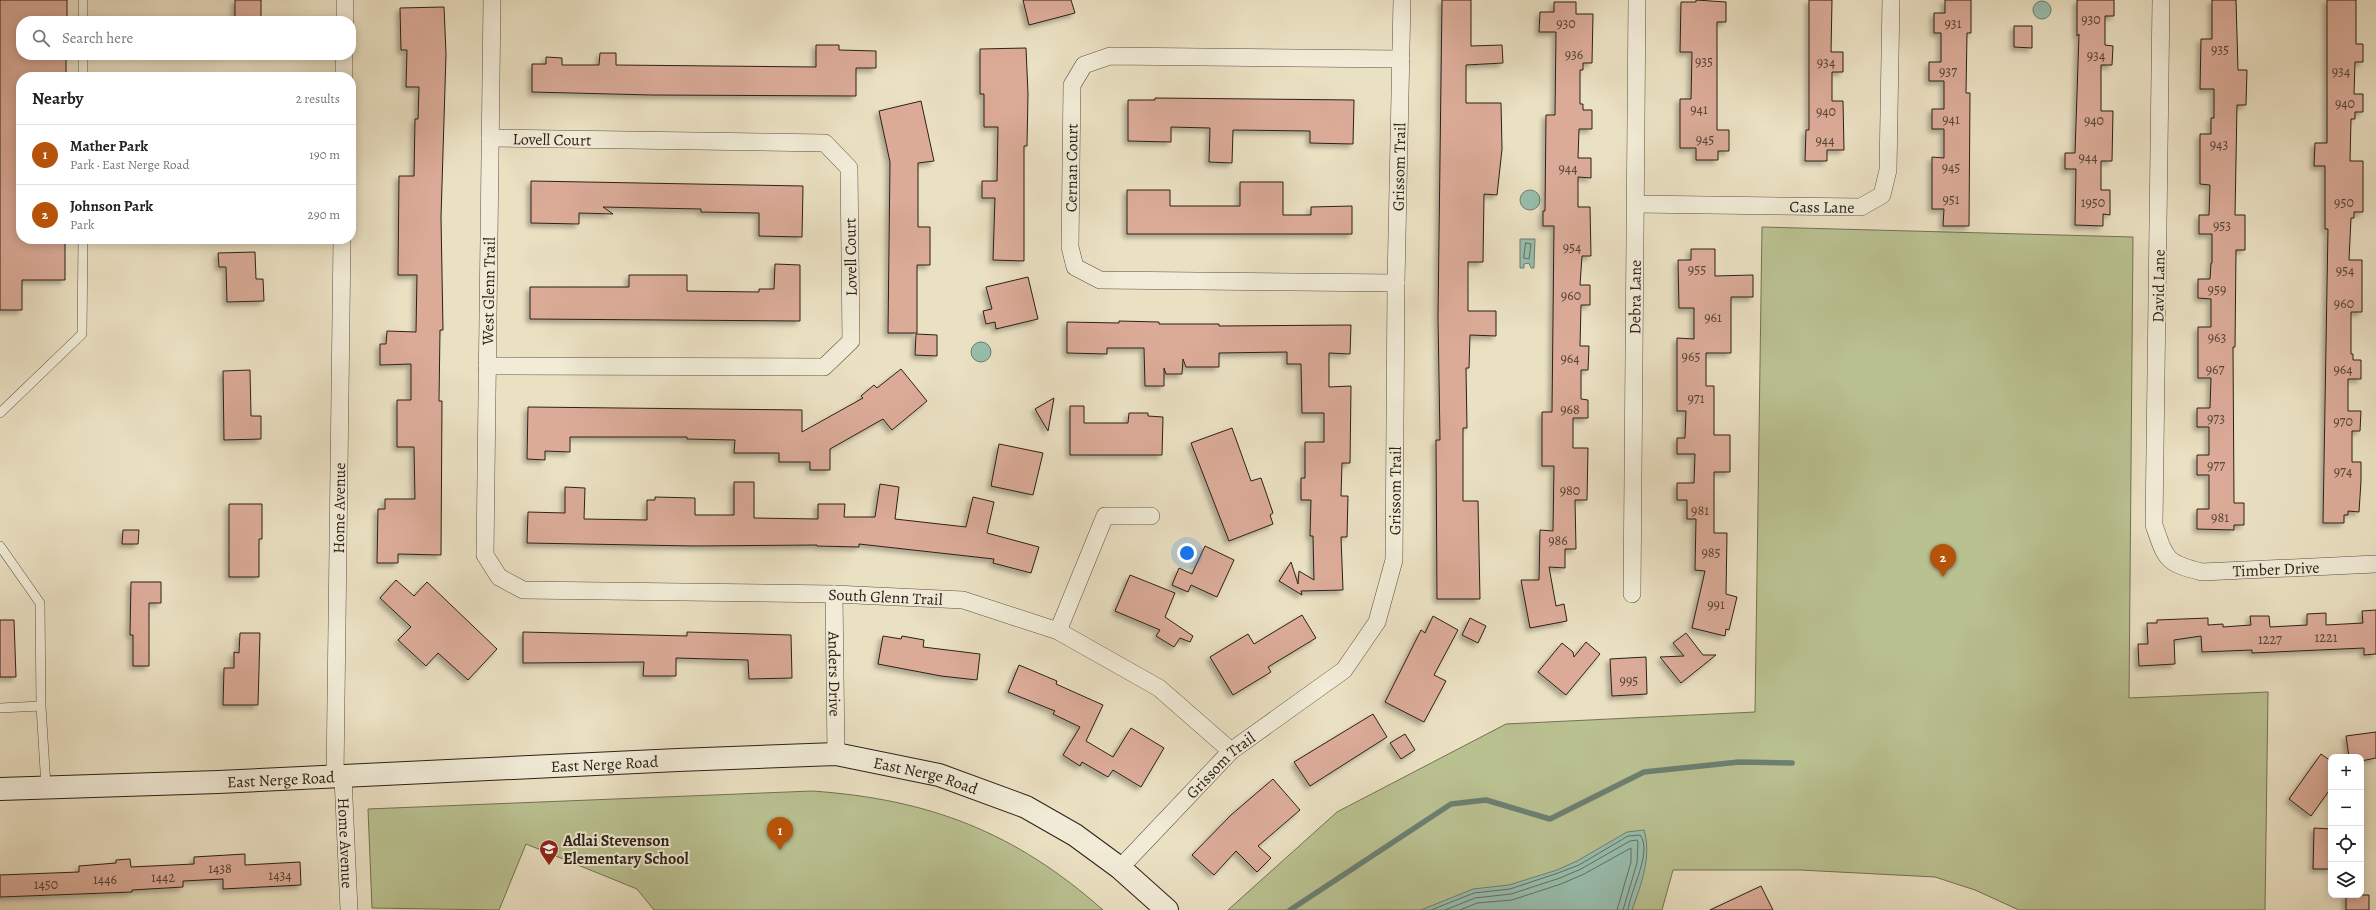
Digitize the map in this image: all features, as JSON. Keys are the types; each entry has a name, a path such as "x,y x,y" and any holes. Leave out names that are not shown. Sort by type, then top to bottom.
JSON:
{"main road":[{"name":"East Nerge Road","path":"0,789 339,777 678,760 836,754 939,775 1026,807 1076,835 1120,868 1167,910"}],"street":[{"path":"345,0 345,16"},
{"name":"West Glenn Trail","path":"492,0 485,555 499,578"},
{"name":"Grissom Trail","path":"1120,868 1231,752 1344,670 1377,622 1394,560 1396,283 1402,0"},
{"name":"Debra Lane","path":"1632,594 1637,0"},
{"name":"Cass Lane","path":"1636,204 1860,207 1882,195 1888,170 1891,0"},
{"name":"David Lane","path":"2161,0 2154,525 2163,551 2177,566"},
{"name":"Cernan Court","path":"1396,283 1100,280 1075,267 1070,247 1072,85 1084,65 1110,56 1401,59"},
{"path":"344,60 344,72"},
{"name":"Lovell Court","path":"487,366 824,367 851,341 849,168 825,143 490,138"},
{"name":"Home Avenue","path":"342,244 339,777 349,910"},
{"path":"1058,631 1105,516 1151,516"},
{"name":"Timber Drive","path":"2177,566 2202,572 2376,564"},
{"name":"South Glenn Trail","path":"499,578 523,590 834,594 963,600 1058,631 1159,688 1231,752"},
{"name":"Anders Drive","path":"834,594 836,754"}],"lane":[{"path":"83,16 84,0"},
{"path":"83,60 83,72"},
{"path":"2,406 82,334 83,244"},
{"path":"0,546 40,603 41,706 46,787"},
{"path":"0,708 41,706"}],"shaded area":[{"path":"1762,227 2133,237 2129,698 2268,692 2265,910 2019,910 1975,890 1935,877 1800,870 1673,870 1662,910 1228,910 1337,812 1506,724 1755,712"},
{"path":"812,791 854,795 894,802 932,812 968,824 1003,840 1037,860 1070,883 1103,910 654,910 637,889 526,844 499,910 372,908 368,809"}],"water":[{"path":"2038,1 2046,1 2051,6 2049,17 2046,19 2038,19 2033,14 2033,6"},
{"path":"1530,190 1537,193 1540,200 1537,207 1530,210 1523,207 1520,200 1523,193"},
{"path":"1520,239 1535,239 1534,268 1531,268 1529,263 1524,264 1524,268 1520,268"},
{"path":"981,342 988,345 991,352 988,359 981,362 974,359 971,352 974,345"},
{"path":"1644,830 1647,850 1646,860 1642,881 1632,910 1421,910 1473,889 1509,885 1557,870 1577,861 1627,832"}],"building":[{"path":"0,0 67,0 67,16 16,16 16,60 66,60 66,72 16,72 16,244 65,244 65,280 22,280 22,310 0,310"},
{"path":"235,0 261,0 261,16 235,16"},
{"path":"1023,0 1071,0 1075,13 1029,25"},
{"path":"1442,0 1471,0 1471,46 1502,45 1503,63 1466,65 1466,103 1501,103 1502,149 1497,195 1484,194 1483,262 1468,262 1468,311 1496,311 1496,336 1470,335 1469,368 1466,368 1467,428 1463,428 1463,501 1478,501 1480,599 1437,599 1436,440 1440,440 1438,317"},
{"path":"1696,0 1726,2 1726,22 1717,22 1717,130 1729,130 1729,151 1718,151 1718,160 1696,160 1696,148 1680,148 1680,99 1691,99 1692,52 1680,52 1681,2 1696,2"},
{"path":"1809,0 1832,0 1831,52 1843,52 1843,72 1832,72 1832,101 1843,101 1844,150 1827,150 1827,161 1805,161 1806,130 1809,130"},
{"path":"1945,0 1971,0 1971,33 1967,33 1966,93 1970,93 1969,226 1943,226 1944,209 1932,209 1932,157 1944,158 1944,129 1932,129 1932,109 1944,109 1944,81 1929,81 1929,62 1941,62 1941,33 1934,33 1934,13 1945,13"},
{"path":"2077,0 2114,0 2114,16 2105,16 2105,45 2113,46 2112,65 2101,65 2101,111 2113,111 2112,161 2101,161 2101,190 2110,190 2110,215 2103,214 2103,226 2075,225 2076,169 2065,169 2065,153 2075,153 2079,34 2077,36"},
{"path":"2212,0 2236,0 2238,70 2247,70 2246,105 2237,105 2235,215 2245,215 2245,250 2236,250 2235,347 2233,347 2234,503 2244,503 2244,525 2234,525 2234,530 2197,529 2197,509 2209,509 2209,475 2197,475 2197,455 2209,455 2209,427 2197,427 2197,408 2210,408 2211,378 2198,378 2198,327 2211,327 2211,299 2198,298 2198,279 2210,279 2212,263 2212,234 2199,234 2199,215 2209,215 2210,185 2200,184 2200,134 2211,134 2211,118 2214,118 2214,89 2200,89 2201,39 2212,39"},
{"path":"2327,0 2356,0 2356,44 2363,44 2363,62 2355,62 2354,94 2363,94 2363,112 2355,112 2355,119 2351,119 2350,161 2363,161 2363,212 2354,212 2354,218 2351,218 2349,260 2362,260 2362,312 2351,312 2351,354 2353,354 2353,360 2361,360 2361,379 2348,379 2348,411 2361,411 2360,431 2352,431 2352,462 2361,462 2361,481 2359,512 2348,511 2348,515 2344,515 2344,523 2323,523 2328,229 2325,229 2325,166 2314,166 2315,143 2327,143"},
{"path":"1554,2 1576,2 1576,14 1593,14 1592,63 1583,63 1583,70 1580,70 1580,104 1583,104 1583,110 1592,110 1592,129 1579,129 1578,158 1591,158 1591,178 1578,177 1578,207 1590,207 1591,256 1582,256 1580,285 1590,285 1590,305 1581,305 1580,346 1589,346 1588,370 1581,370 1581,399 1588,400 1588,418 1573,418 1573,448 1588,448 1587,500 1575,500 1576,549 1565,549 1565,568 1549,567 1556,606 1564,604 1567,621 1530,628 1521,580 1539,580 1540,530 1553,531 1554,466 1542,466 1542,412 1552,412 1554,226 1543,226 1543,211 1545,211 1546,115 1555,115 1556,32 1539,32 1540,12 1554,12"},
{"path":"444,7 446,54 441,217 443,330 440,330 439,401 442,401 441,555 398,554 398,563 377,563 378,509 385,509 385,499 415,499 414,447 397,447 397,400 411,400 411,364 380,365 380,344 386,344 387,331 416,332 417,275 398,275 399,176 414,176 415,119 418,119 419,87 406,87 407,50 401,50 400,8"},
{"path":"2014,26 2032,26 2032,48 2014,47"},
{"path":"816,45 839,45 839,50 876,51 876,68 856,68 856,96 652,95 532,92 532,64 546,64 546,57 562,58 562,65 599,65 600,53 616,53 616,65 816,67"},
{"path":"1026,48 1028,94 1027,146 1024,146 1024,261 993,260 995,198 982,198 982,181 997,181 998,127 984,127 984,94 980,94 980,49"},
{"path":"1155,98 1354,100 1353,144 1310,143 1310,131 1233,130 1232,163 1209,162 1210,128 1171,127 1171,142 1128,141 1128,100 1155,100"},
{"path":"921,101 934,161 918,163 918,227 930,227 930,265 917,265 917,333 888,333 890,162 879,111"},
{"path":"531,181 803,186 802,237 759,236 759,213 701,212 701,209 603,207 613,214 579,213 579,224 531,223"},
{"path":"1240,182 1283,182 1283,215 1311,215 1311,207 1352,206 1352,234 1127,234 1127,190 1170,190 1170,206 1240,206"},
{"path":"1691,249 1715,249 1715,276 1753,275 1753,297 1731,297 1731,353 1706,353 1706,386 1714,386 1714,435 1730,435 1730,472 1714,472 1714,533 1727,533 1726,594 1737,597 1729,630 1726,629 1725,636 1692,628 1705,571 1695,570 1696,519 1687,519 1687,500 1677,500 1677,483 1694,483 1695,454 1677,454 1677,438 1685,438 1686,411 1677,411 1677,338 1694,339 1694,308 1679,308 1678,260 1691,260"},
{"path":"255,252 256,279 263,279 264,301 227,302 226,267 219,267 218,253"},
{"path":"775,264 800,265 800,321 530,319 530,287 629,287 629,275 687,275 687,291 759,292 759,289 774,289"},
{"path":"1028,277 1038,319 996,329 995,322 986,324 983,311 992,309 986,287"},
{"path":"1119,321 1159,322 1159,324 1219,324 1219,326 1351,325 1350,354 1329,353 1329,387 1351,386 1350,463 1342,463 1341,496 1348,496 1347,537 1341,537 1343,590 1301,591 1302,595 1279,581 1291,562 1298,584 1299,571 1314,580 1313,536 1310,536 1311,500 1301,500 1301,478 1305,478 1305,442 1324,442 1324,413 1302,413 1301,364 1287,364 1287,352 1219,353 1219,367 1186,367 1183,359 1182,374 1166,374 1164,368 1164,386 1145,386 1144,348 1107,348 1107,354 1067,353 1067,322 1119,323"},
{"path":"916,334 937,335 937,356 915,355"},
{"path":"901,369 927,401 892,430 883,419 830,449 830,470 810,470 810,462 779,462 779,453 734,453 735,440 687,439 687,437 570,437 570,452 545,451 545,460 527,459 528,407 802,410 802,432 863,398 861,396 874,385 877,388"},
{"path":"250,370 251,416 261,416 261,439 224,440 223,371"},
{"path":"1054,398 1048,431 1035,409"},
{"path":"1070,406 1084,406 1084,423 1128,423 1129,413 1148,413 1148,416 1163,417 1162,455 1070,455"},
{"path":"1232,428 1251,481 1261,478 1273,513 1270,515 1273,524 1229,541 1191,443"},
{"path":"999,444 1043,453 1033,495 991,486"},
{"path":"734,482 754,482 754,518 818,519 818,504 845,504 844,517 875,517 880,484 899,487 895,519 966,527 973,497 994,502 987,533 1039,547 1031,573 993,563 994,559 859,544 859,547 817,545 694,546 527,543 528,512 565,513 565,487 585,488 584,519 647,520 647,500 655,500 655,497 695,498 695,515 734,515"},
{"path":"229,504 262,504 262,539 259,539 259,577 229,577"},
{"path":"123,530 139,530 138,544 122,544"},
{"path":"1205,546 1234,560 1217,597 1191,585 1188,592 1172,585 1179,568 1192,574"},
{"path":"1130,575 1175,593 1165,617 1193,636 1190,642 1180,638 1174,647 1156,636 1160,630 1115,611"},
{"path":"396,580 414,596 427,582 497,649 468,680 438,653 426,666 398,640 411,627 380,598"},
{"path":"131,582 161,582 161,603 149,603 149,666 133,666 133,635 130,635"},
{"path":"2376,610 2376,654 2364,655 2364,648 2252,653 2252,650 2202,652 2201,636 2174,640 2175,664 2139,666 2138,644 2148,644 2147,623 2157,623 2157,620 2208,618 2208,625 2223,624 2223,627 2251,625 2250,616 2269,616 2270,627 2307,625 2307,614 2326,613 2326,625 2363,623 2362,611"},
{"path":"1302,615 1316,638 1268,667 1271,672 1233,695 1210,657 1248,634 1254,644"},
{"path":"1433,616 1458,630 1434,675 1446,681 1424,722 1385,702 1421,630 1425,633"},
{"path":"1470,618 1486,626 1478,643 1462,635"},
{"path":"0,620 14,620 16,677 0,677"},
{"path":"523,632 687,636 687,632 791,635 792,678 749,679 748,660 676,658 676,676 643,676 644,662 523,663"},
{"path":"240,633 260,633 258,705 223,705 224,668 234,668 234,652 239,653"},
{"path":"1686,633 1703,655 1716,655 1681,683 1660,657 1684,656 1673,643"},
{"path":"883,636 901,639 902,636 924,640 923,647 980,654 977,680 941,676 878,664"},
{"path":"1586,642 1600,654 1566,695 1538,672 1562,643 1573,652 1574,657"},
{"path":"1646,657 1647,694 1612,696 1610,659"},
{"path":"1019,665 1057,681 1056,684 1103,705 1086,741 1113,757 1131,728 1164,748 1141,787 1113,770 1108,777 1082,762 1080,766 1063,755 1080,727 1053,714 1055,711 1008,692"},
{"path":"1373,714 1387,737 1310,786 1294,762"},
{"path":"2376,732 2376,758 2364,760 2364,754 2349,754 2346,736"},
{"path":"1405,734 1415,750 1401,759 1390,743"},
{"path":"2321,754 2328,759 2328,792 2311,816 2289,799"},
{"path":"1273,779 1300,810 1258,846 1271,858 1257,872 1236,851 1214,875 1192,855 1231,815"},
{"path":"2314,828 2328,829 2328,869 2313,869"},
{"path":"245,854 245,865 300,862 301,885 223,889 223,879 183,881 183,887 132,890 132,892 0,897 0,875 79,872 79,866 116,863 116,860 130,859 131,867 194,864 194,857"},
{"path":"1761,886 1773,910 1710,910"},
{"path":"2364,895 2369,895 2369,910 2346,910 2346,898 2364,898"}],"waterway":[{"path":"1290,910 1451,804 1486,800 1550,819 1644,772 1739,762 1792,763"}],"place":[{"name":"Johnson Park","path":"1943,577"},
{"name":"Mather Park","path":"780,850"},
{"name":"Adlai Stevenson Elementary School","path":"549,866"}]}
